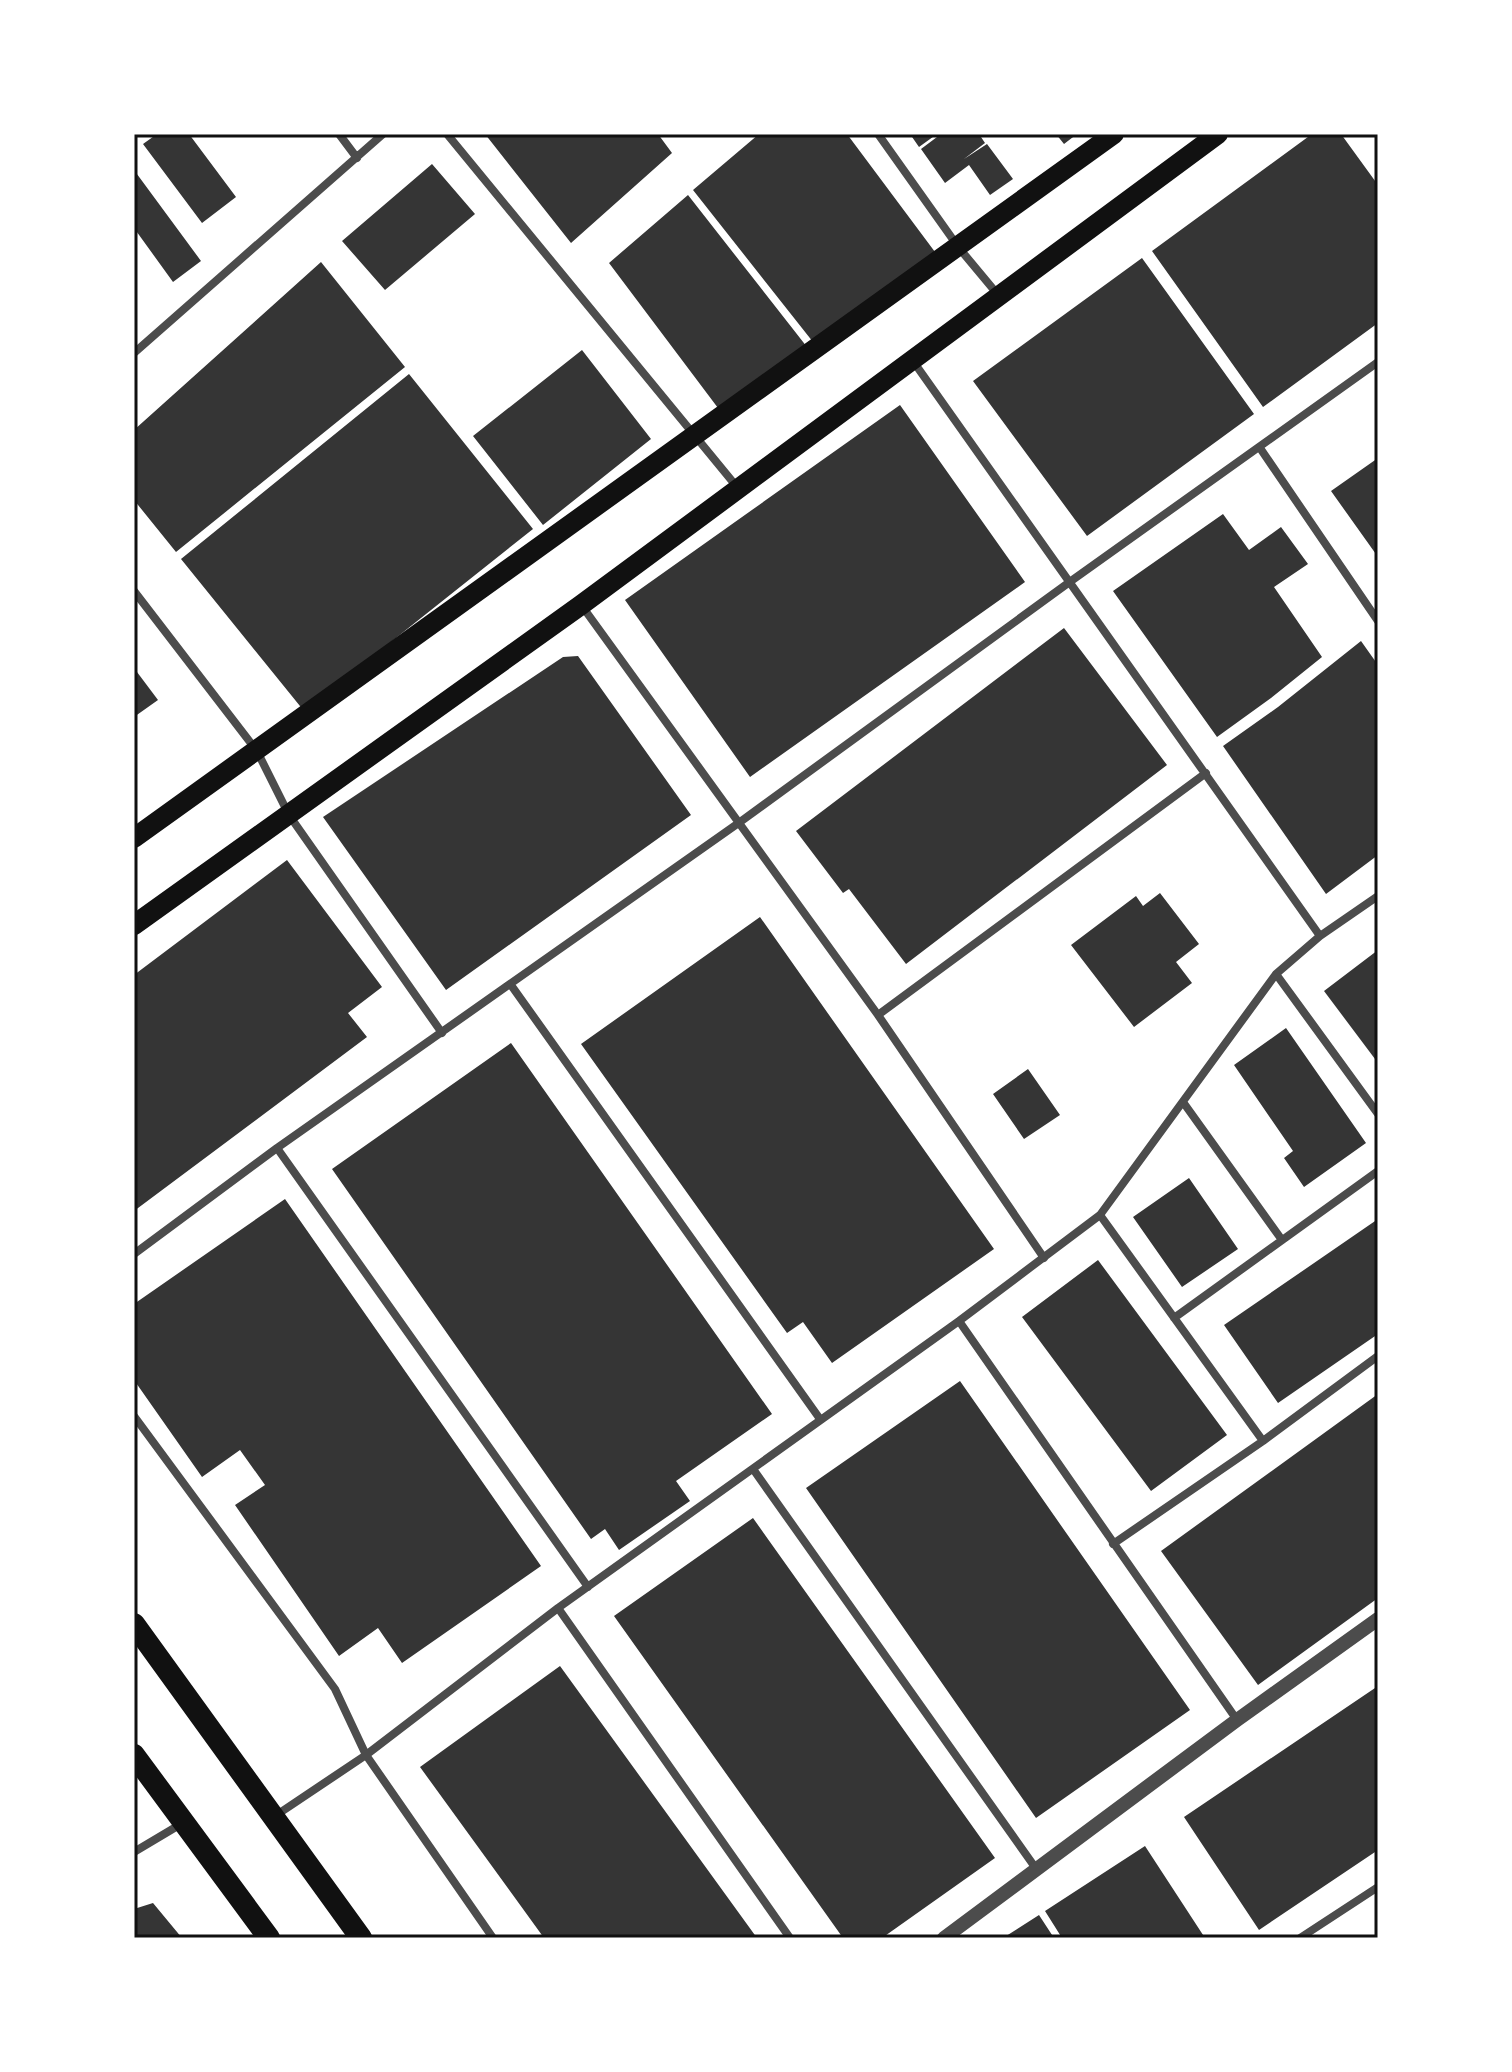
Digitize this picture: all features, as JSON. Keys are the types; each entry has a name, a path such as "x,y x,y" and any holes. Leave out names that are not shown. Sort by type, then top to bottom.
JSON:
{"highway":[{"path":"134,1624 361,1938"},
{"path":"134,1755 269,1938"}],"main road":[{"path":"134,838 1114,134"},
{"path":"134,925 581,605 1218,134"}],"street":[{"path":"339,134 357,158"},
{"path":"134,353 383,134"},
{"path":"447,134 737,488"},
{"path":"878,134 959,248 999,296"},
{"path":"912,360 1320,936"},
{"path":"134,1254 277,1148 740,822 1378,362"},
{"path":"1260,448 1378,621"},
{"path":"134,591 257,751 289,815 442,1033"},
{"path":"581,605 878,1015 1044,1258"},
{"path":"878,1015 1206,773"},
{"path":"274,1817 366,1755 558,1608 959,1321 1100,1215 1276,974 1320,936 1378,896"},
{"path":"1276,974 1378,1114"},
{"path":"511,985 820,1419"},
{"path":"1183,1102 1282,1240"},
{"path":"277,1148 588,1587"},
{"path":"1174,1318 1378,1171"},
{"path":"1100,1215 1263,1441"},
{"path":"959,1321 1237,1720"},
{"path":"1113,1544 1263,1441 1378,1356"},
{"path":"134,1416 335,1689 366,1755 493,1938"},
{"path":"753,1469 1037,1870"},
{"path":"558,1608 790,1938"},
{"path":"944,1938 1378,1619"},
{"path":"134,1852 185,1822"},
{"path":"1300,1938 1378,1887"}],"building":[{"path":"157,134 189,134 236,197 202,223 143,144"},
{"path":"485,134 658,134 672,153 571,243"},
{"path":"759,134 847,134 935,252 813,342 693,190"},
{"path":"910,134 937,134 919,147"},
{"path":"941,134 979,134 985,143 964,159 987,144 1013,179 990,195 969,165 945,183 921,149"},
{"path":"1056,134 1077,134 1064,144"},
{"path":"1312,134 1341,134 1378,185 1378,323 1263,407 1152,251"},
{"path":"432,164 475,214 385,290 342,241"},
{"path":"134,170 201,261 173,282 134,228"},
{"path":"688,195 807,347 721,412 609,263"},
{"path":"1142,258 1254,414 1087,536 973,381"},
{"path":"321,262 405,367 176,552 134,500 134,430"},
{"path":"582,350 651,439 543,525 473,436"},
{"path":"409,374 533,529 304,711 181,559"},
{"path":"900,405 1025,582 750,777 625,600"},
{"path":"1378,458 1378,557 1331,491"},
{"path":"1223,514 1249,550 1281,527 1308,564 1274,587 1322,657 1217,737 1113,591"},
{"path":"1064,628 1167,765 906,964 849,889 843,893 796,831"},
{"path":"1361,641 1378,665 1378,855 1326,894 1223,746"},
{"path":"578,656 691,815 446,990 323,817 563,657"},
{"path":"134,668 158,700 134,717"},
{"path":"287,860 382,987 348,1013 367,1037 134,1211 134,975"},
{"path":"1160,893 1199,944 1176,962 1192,983 1134,1027 1071,945 1136,896 1143,906"},
{"path":"760,917 994,1249 832,1363 803,1322 787,1333 581,1044"},
{"path":"1378,950 1378,1063 1324,991"},
{"path":"1286,1028 1366,1143 1304,1187 1284,1158 1293,1151 1234,1065"},
{"path":"511,1043 772,1414 676,1481 690,1501 619,1550 605,1529 591,1539 332,1169"},
{"path":"1028,1069 1060,1115 1024,1139 993,1094"},
{"path":"1189,1178 1238,1249 1182,1287 1133,1217"},
{"path":"285,1199 541,1566 402,1663 378,1628 339,1656 235,1505 265,1485 240,1450 202,1477 134,1380 134,1304"},
{"path":"1378,1219 1378,1334 1278,1403 1224,1325"},
{"path":"1098,1260 1227,1435 1151,1491 1022,1317"},
{"path":"960,1381 1190,1710 1036,1818 806,1488"},
{"path":"1378,1394 1378,1598 1258,1685 1161,1551"},
{"path":"753,1518 995,1858 882,1938 843,1938 614,1616"},
{"path":"560,1666 757,1938 544,1938 420,1767"},
{"path":"1378,1686 1378,1850 1259,1930 1184,1817"},
{"path":"1145,1846 1205,1938 1062,1938 1045,1911"},
{"path":"153,1903 182,1938 134,1938 134,1909"},
{"path":"1039,1915 1054,1938 1003,1938"}]}
